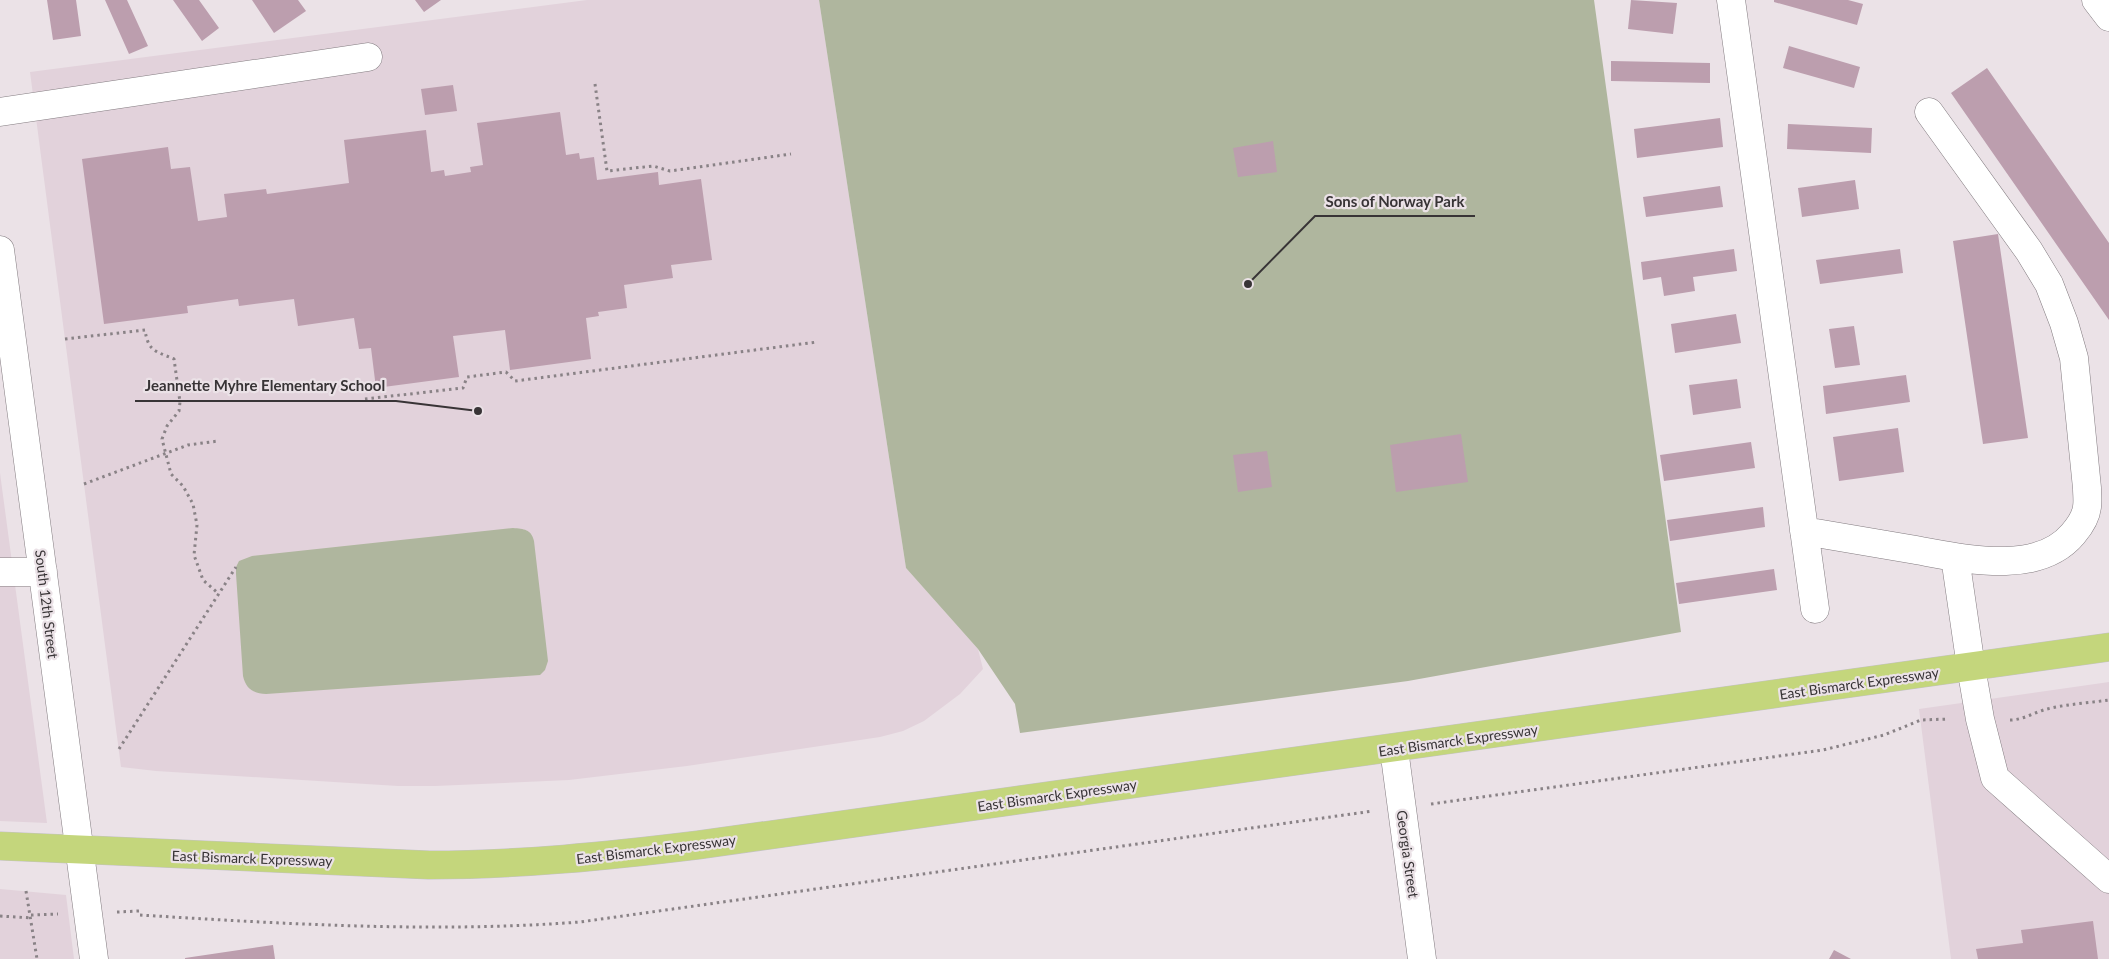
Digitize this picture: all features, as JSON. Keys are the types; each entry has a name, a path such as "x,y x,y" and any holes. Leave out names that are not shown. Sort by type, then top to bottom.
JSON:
{"main road":[{"name":"East Bismarck Expressway","path":"0,846 429,865 571,860 698,845 2109,647"}],"street":[{"path":"1732,0 1815,609"},
{"path":"2096,0 2109,17"},
{"path":"0,112 368,57"},
{"path":"1804,531 1955,557 1987,561 2011,561 2032,558 2052,551 2068,540 2079,526 2087,508 2087,488 2074,358 2064,323 2049,284 2029,251 1929,112"},
{"name":"South 12th Street","path":"0,250 94,959"},
{"path":"1955,557 1980,719 1995,778 2109,879"},
{"path":"0,572 43,572"},
{"name":"Georgia Street","path":"1394,748 1422,959"}],"path":[{"path":"595,84 607,171 653,166 670,172 792,154"},
{"path":"65,339 145,330 147,343 153,350 174,358 180,411 167,426 162,439 171,474 183,486 192,504 197,525 194,555 203,580 219,594"},
{"path":"365,399 463,388 467,377 506,372 514,381 817,342"},
{"path":"84,484 188,445 218,441"},
{"path":"119,750 236,567"},
{"path":"2018,720 2038,711 2055,707 2109,700"},
{"path":"1433,804 1831,748 1866,740 1921,720 1931,719"},
{"path":"140,915 354,927 494,928 580,922 1368,812"},
{"path":"26,891 32,918 37,959"},
{"path":"0,916 32,918"}],"shaded area":[{"path":"587,0 819,0 906,568 978,649 983,669 960,694 924,721 903,731 880,737 687,766 569,780 398,786 156,771 121,767 30,72"},
{"path":"0,473 47,823 0,821"},
{"path":"2109,682 2109,959 1951,959 1919,709"},
{"path":"0,889 66,895 74,959 0,959"}],"green space":[{"path":"819,0 1594,0 1681,632 1408,681 1020,733 1015,704 978,649 906,568"},
{"path":"513,528 524,529 529,532 534,541 548,661 545,670 540,675 266,694 257,693 246,684 243,676 236,574 236,567 239,561 252,556"}],"building":[{"path":"47,0 76,0 81,36 53,40"},
{"path":"105,0 127,0 148,46 129,54"},
{"path":"173,0 199,0 219,28 202,41"},
{"path":"252,0 298,0 306,11 274,33"},
{"path":"415,0 441,0 424,12"},
{"path":"1631,0 1677,3 1673,34 1628,29"},
{"path":"1774,0 1848,0 1863,4 1857,25 1774,2"},
{"path":"1789,46 1860,67 1854,88 1783,68"},
{"path":"1611,61 1710,63 1710,83 1611,81"},
{"path":"1987,68 2109,243 2109,320 1951,93"},
{"path":"453,85 457,111 425,115 421,89"},
{"path":"560,112 566,155 579,153 580,159 594,157 597,180 658,172 659,185 701,179 712,260 671,265 673,278 624,285 627,308 598,312 599,316 586,318 591,359 510,370 505,330 453,336 459,377 376,388 371,348 359,349 354,318 298,326 294,299 239,306 238,299 187,306 188,313 104,324 82,159 168,147 171,169 190,167 198,221 227,217 224,194 266,189 267,194 349,183 344,140 426,130 431,172 444,170 445,176 471,172 470,167 483,165 477,123"},
{"path":"1720,118 1723,147 1637,158 1634,129"},
{"path":"1788,124 1872,128 1871,153 1787,149"},
{"path":"1273,141 1277,172 1238,177 1233,148"},
{"path":"1855,180 1859,209 1802,217 1798,188"},
{"path":"1720,186 1723,207 1646,217 1643,197"},
{"path":"1998,234 2028,438 1983,444 1953,241"},
{"path":"1734,249 1737,271 1693,277 1695,291 1664,296 1661,277 1643,280 1641,262"},
{"path":"1900,249 1903,273 1820,284 1816,260"},
{"path":"1736,314 1741,343 1675,353 1671,324"},
{"path":"1854,326 1860,365 1835,368 1829,329"},
{"path":"1906,375 1910,402 1826,414 1823,386"},
{"path":"1737,379 1741,408 1693,415 1689,385"},
{"path":"1898,428 1904,472 1839,481 1833,437"},
{"path":"1461,434 1468,482 1396,492 1390,445"},
{"path":"1751,442 1755,468 1664,481 1660,455"},
{"path":"1267,451 1272,487 1238,492 1233,455"},
{"path":"1763,507 1765,527 1670,541 1667,520"},
{"path":"1774,569 1777,590 1679,604 1676,583"},
{"path":"2093,921 2098,959 1978,959 1976,949 2023,943 2021,930"},
{"path":"273,945 275,959 185,959 185,958"},
{"path":"1834,950 1851,959 1829,959"}],"place":[{"name":"Sons of Norway Park","path":"1248,284"},
{"name":"Jeannette Myhre Elementary School","path":"478,411"}]}
